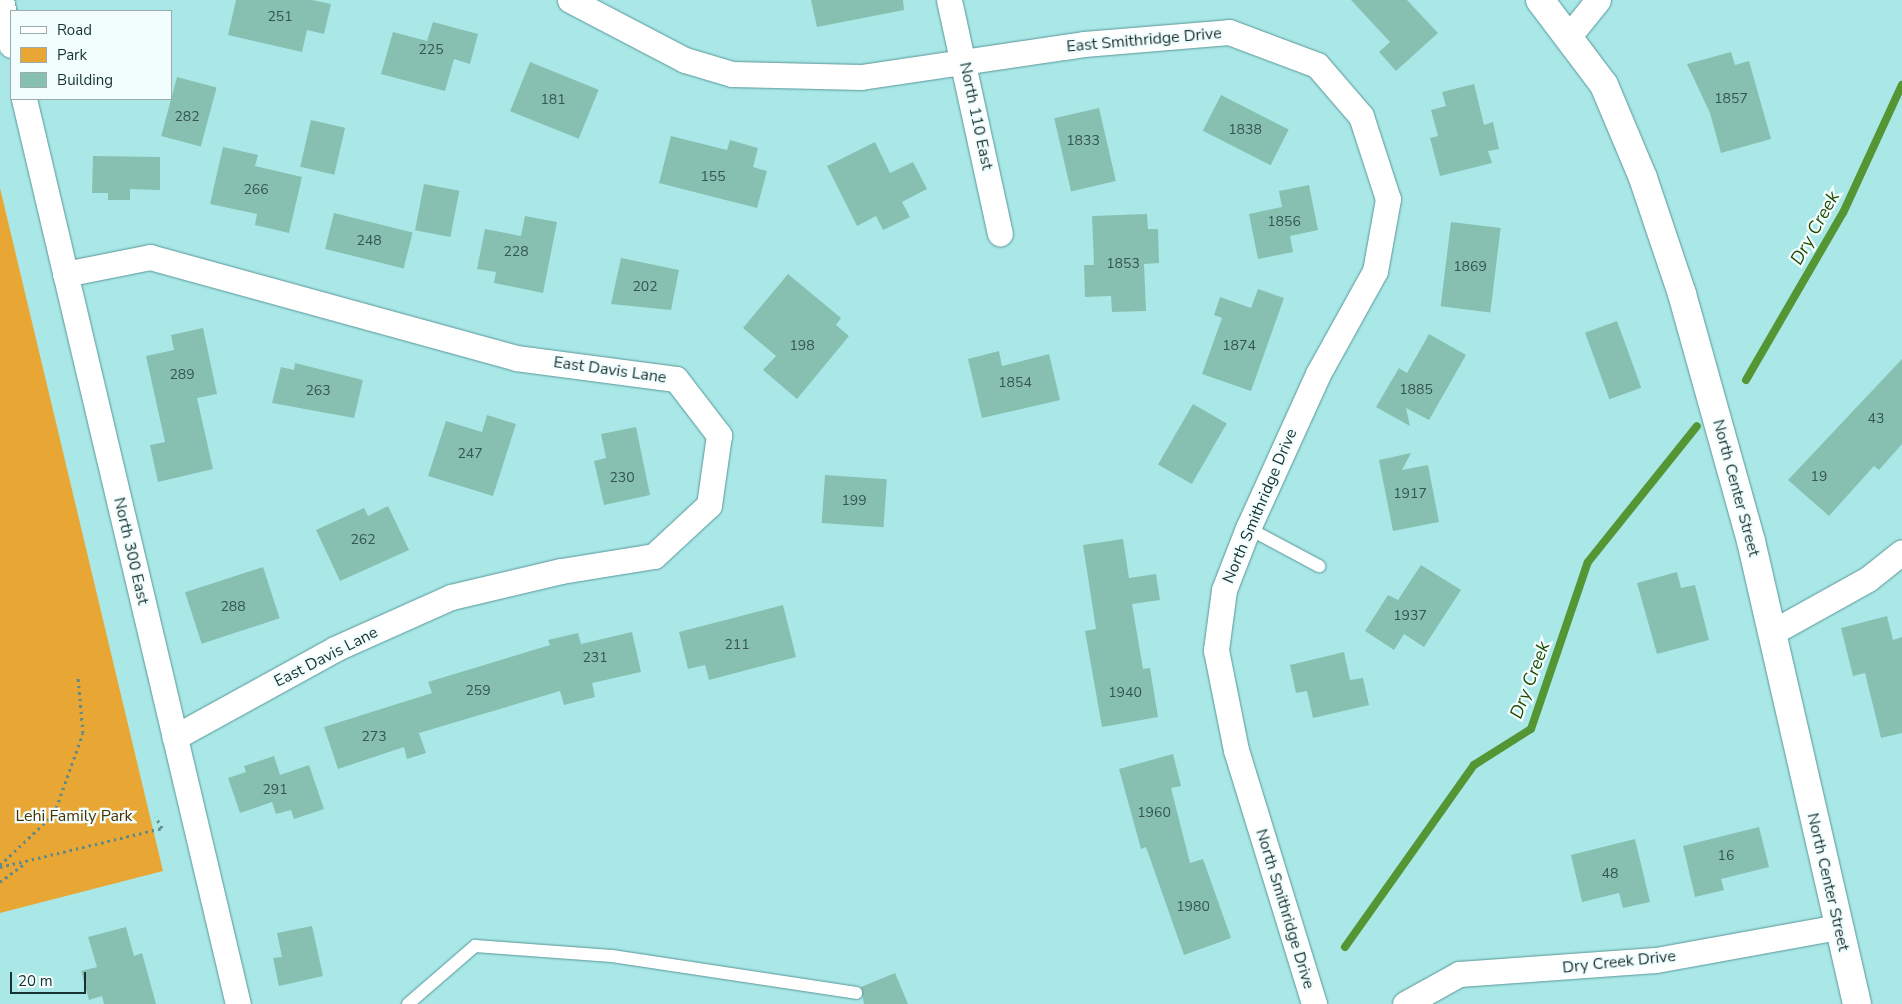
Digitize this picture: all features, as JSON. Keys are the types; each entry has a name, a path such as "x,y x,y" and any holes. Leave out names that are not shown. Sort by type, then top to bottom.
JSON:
{"street":[{"path":"1,0 10,40"},
{"path":"570,0 628,31"},
{"path":"594,0 628,31"},
{"name":"North 110 East","path":"949,0 965,63 1000,233"},
{"name":"North Center Street","path":"1540,0 1569,36 1604,85 1643,178 1703,367 1772,633 1857,1004"},
{"path":"1569,36 1598,0"},
{"name":"East Smithridge Drive","path":"628,31 685,60 732,74 861,77 1084,44 1229,32 1317,65"},
{"name":"North Smithridge Drive","path":"1314,1004 1236,750 1216,650 1224,590 1248,528 1318,374 1375,271 1388,199 1361,116 1317,65"},
{"name":"North 300 East","path":"24,100 238,1004"},
{"name":"East Davis Lane","path":"65,274 150,257 516,358 676,379 719,435 709,505 654,556 561,570 451,597 336,649 175,737"},
{"path":"1772,633 1868,579 1902,552"},
{"name":"Dry Creek Drive","path":"1405,1004 1459,974 1656,960 1838,927"}],"lane":[{"path":"1248,528 1319,566"},
{"path":"408,1004 475,946 612,956 856,993"}],"path":[{"path":"0,866 54,814 83,733 78,677"},
{"path":"0,866 162,828 156,816"},
{"path":"0,882 27,861"}],"green space":[{"name":"Lehi Family Park","path":"0,188 163,871 0,913"}],"building":[{"path":"236,0 312,0 331,4 324,34 307,30 302,52 228,35"},
{"path":"811,0 903,0 904,10 817,27"},
{"path":"1351,0 1407,0 1438,33 1396,71 1379,52 1390,42"},
{"path":"433,22 478,34 470,64 454,59 445,91 381,74 393,32 427,41"},
{"path":"1731,52 1735,65 1749,61 1771,139 1721,153 1710,113 1687,64"},
{"path":"530,62 599,90 579,139 510,111"},
{"path":"177,77 217,88 201,147 161,136"},
{"path":"1474,84 1484,125 1493,122 1499,149 1488,151 1492,163 1440,176 1430,138 1438,136 1431,110 1446,106 1442,92"},
{"path":"1221,95 1289,130 1271,165 1203,131"},
{"path":"1099,108 1116,181 1071,191 1054,118"},
{"path":"311,120 345,128 334,175 300,167"},
{"path":"671,136 727,150 730,140 758,148 753,167 767,171 757,208 659,183"},
{"path":"875,142 890,173 913,162 927,189 902,202 910,217 883,230 876,216 857,226 827,166"},
{"path":"223,147 258,155 255,166 302,177 289,233 255,225 257,214 210,204"},
{"path":"93,156 160,157 160,190 130,189 130,200 108,200 108,193 92,193"},
{"path":"424,184 459,191 450,237 415,230"},
{"path":"1309,185 1318,230 1290,236 1293,252 1258,259 1249,214 1282,207 1279,191"},
{"path":"334,213 413,233 404,268 325,249"},
{"path":"1147,214 1148,229 1158,229 1159,263 1144,264 1146,311 1112,312 1111,296 1085,297 1084,265 1094,265 1092,216"},
{"path":"525,216 557,222 543,293 494,283 496,272 477,269 485,229 521,236"},
{"path":"1451,222 1501,228 1490,312 1441,306"},
{"path":"621,258 679,270 671,310 611,304"},
{"path":"788,274 841,318 836,325 849,336 797,399 763,370 776,356 743,328"},
{"path":"1258,289 1284,298 1251,391 1202,374 1222,318 1214,315 1220,297 1251,308"},
{"path":"1617,321 1641,388 1609,399 1585,333"},
{"path":"203,328 217,394 197,398 213,469 158,482 150,445 165,442 146,356 174,350 171,335"},
{"path":"1429,334 1466,355 1429,420 1406,408 1410,426 1376,407 1399,368 1407,373"},
{"path":"999,351 1002,366 1049,354 1060,400 982,418 968,359"},
{"path":"1902,359 1902,444 1879,470 1874,466 1829,516 1788,480"},
{"path":"295,363 363,380 354,418 272,403 281,367 294,370"},
{"path":"1193,404 1227,424 1192,484 1158,465"},
{"path":"487,415 516,424 493,496 428,476 446,421 482,432"},
{"path":"636,427 650,495 604,505 594,461 606,458 601,434"},
{"path":"1411,453 1402,470 1428,465 1439,522 1393,531 1379,460"},
{"path":"825,475 887,479 884,527 822,523"},
{"path":"388,506 409,550 340,581 316,530 364,508 368,516"},
{"path":"1123,539 1129,578 1156,574 1160,600 1132,604 1143,669 1150,668 1158,717 1102,727 1085,631 1096,629 1083,545"},
{"path":"1421,565 1461,590 1424,647 1404,634 1394,650 1365,631 1388,595 1398,600"},
{"path":"263,567 280,618 202,644 185,592"},
{"path":"1677,572 1681,588 1695,585 1709,640 1657,654 1637,583"},
{"path":"783,605 796,657 709,680 705,665 688,669 679,632"},
{"path":"1887,616 1893,640 1902,637 1902,733 1881,738 1865,673 1853,676 1841,628"},
{"path":"632,632 641,672 592,683 595,697 564,705 560,691 419,733 426,753 407,759 404,747 338,769 324,727 432,693 428,682 550,645 548,640 578,633 581,644"},
{"path":"1344,652 1350,680 1363,678 1369,705 1313,718 1307,691 1296,693 1290,665"},
{"path":"1173,754 1181,786 1171,788 1190,863 1203,859 1231,938 1184,955 1146,847 1141,849 1119,769"},
{"path":"274,756 280,775 309,765 324,809 294,819 291,810 276,814 272,802 240,813 228,778 246,772 244,766"},
{"path":"1759,827 1769,867 1721,879 1724,890 1695,897 1683,846"},
{"path":"1635,839 1650,902 1623,908 1619,893 1582,902 1571,855"},
{"path":"312,926 323,976 279,986 273,958 282,957 277,933"},
{"path":"126,927 134,956 142,953 156,1004 104,1004 102,996 89,1000 81,971 97,967 88,937"},
{"path":"895,973 908,1004 864,1004 861,987"}],"waterway":[{"name":"Dry Creek","path":"1746,380 1843,213 1902,85"},
{"name":"Dry Creek","path":"1345,947 1474,765 1531,729 1588,562 1697,426"}]}
